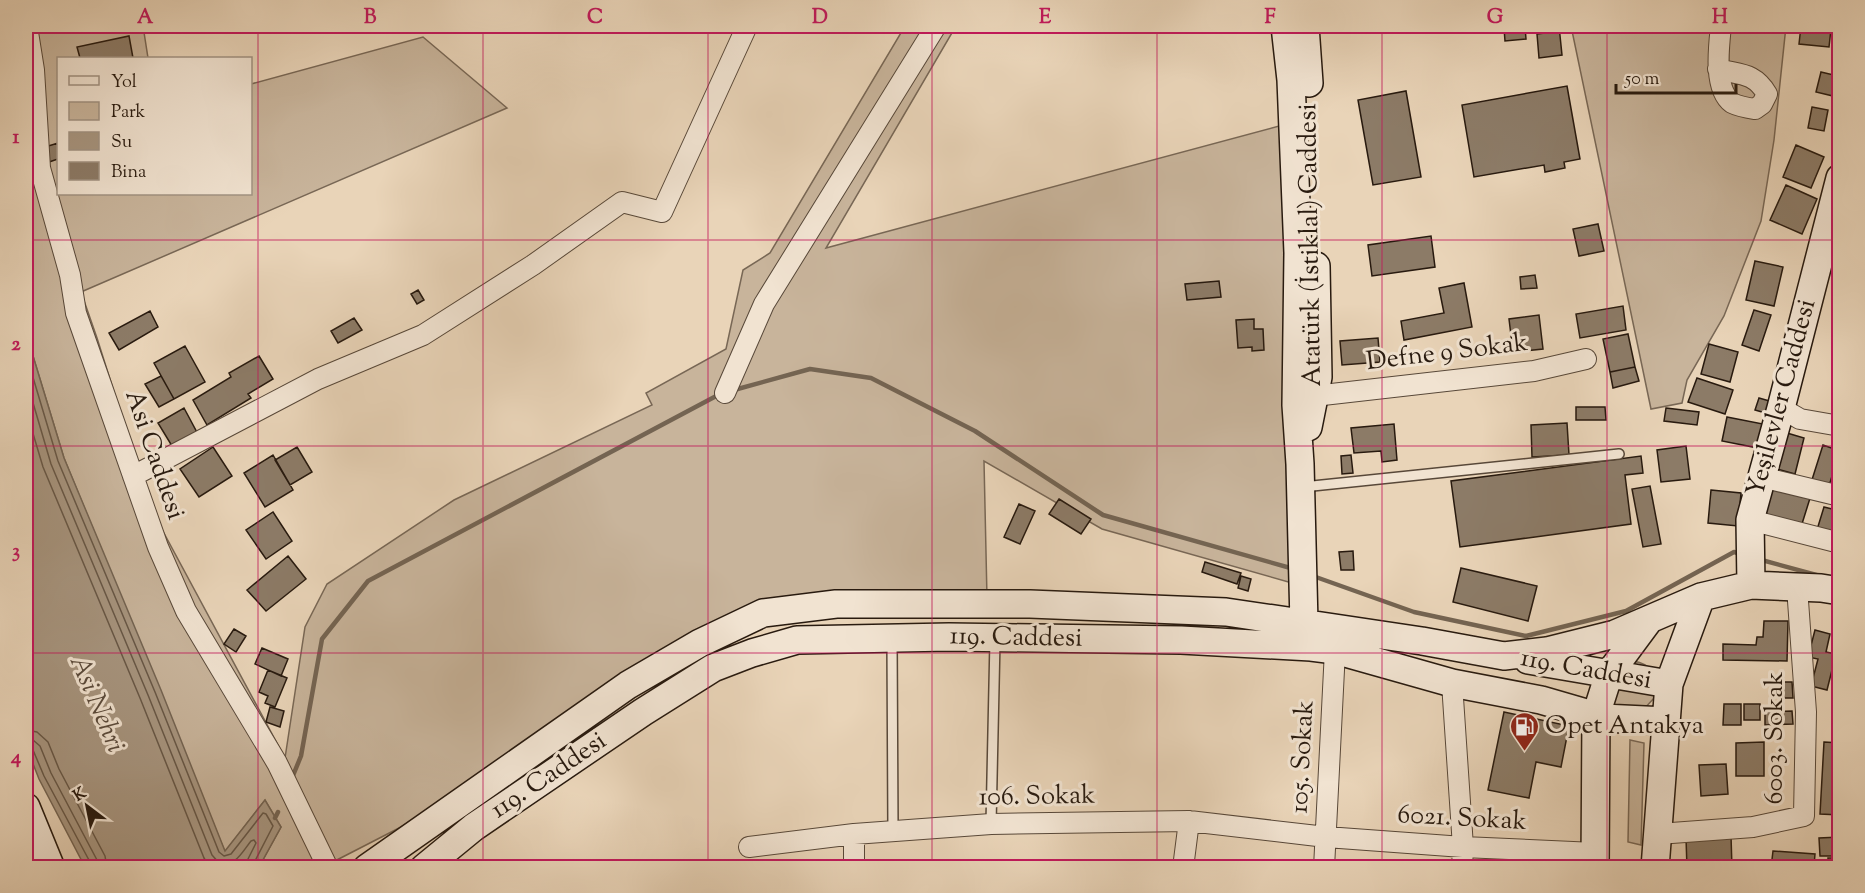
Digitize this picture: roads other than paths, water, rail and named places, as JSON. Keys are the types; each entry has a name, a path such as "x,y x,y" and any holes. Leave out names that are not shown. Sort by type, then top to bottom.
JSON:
{"street":[{"name":"Asi Caddesi","path":"27,26 34,70 40,168 70,275 76,313 158,547 186,611 277,763 328,867"},
{"path":"133,476 318,379 423,335 533,265 622,202 662,212 747,26"},
{"path":"725,393 764,304 936,26"},
{"name":"Atatürk (İstiklal) Caddesi","path":"1285,26 1291,80 1298,253 1296,405 1301,475 1304,623"},
{"name":"Atatürk (İstiklal) Caddesi","path":"1301,475 1318,377 1314,176 1305,26"},
{"path":"1718,69 1721,26"},
{"name":"Yeşilevler Caddesi","path":"1750,576 1750,531 1761,477 1833,226 1839,178"},
{"name":"Defne 9 Sokak","path":"1314,396 1534,371 1586,359"},
{"path":"1781,408 1800,419 1839,426"},
{"path":"1761,477 1839,496"},
{"path":"1750,531 1839,543"},
{"name":"119. Caddesi","path":"1504,656 1547,651 1615,634 1750,576 1797,587 1839,591"},
{"name":"6003. Sokak","path":"1658,834 1753,827 1804,816 1806,712 1797,587"},
{"path":"1655,867 1669,684 1701,597"},
{"name":"119. Caddesi","path":"367,867 628,685 700,643 763,614 836,604 1030,604 1226,612 1422,641 1669,684"},
{"path":"1595,860 1596,715 1609,674 1650,619"},
{"name":"119. Caddesi","path":"424,867 474,827 643,712 714,668 752,653 798,640 892,638 1181,640 1335,650 1452,683 1541,700 1603,718 1666,721"},
{"name":"105. Sokak","path":"1324,867 1335,650"},
{"path":"1452,683 1463,847 1462,867"},
{"path":"26,807 49,866"},
{"path":"1184,867 1189,821"},
{"name":"106. Sokak","path":"749,847 854,834 990,824 1189,821 1326,837"},
{"path":"854,834 854,867"},
{"path":"26,835 49,866"},
{"name":"6021. Sokak","path":"1326,837 1595,860"}],"lane":[{"path":"1301,475 1618,454"},
{"path":"892,638 893,831"},
{"path":"990,824 995,638"}],"water":[{"name":"Asi Nehri","path":"26,333 64,458 161,690 225,851 265,800 281,827 259,867 85,867 39,779 26,746"}],"waterway":[{"path":"734,390 810,369 871,378 975,431 1103,515 1294,569"},
{"path":"292,778 301,756 322,639 368,581 720,394"},
{"path":"1313,576 1414,612 1526,636 1626,611 1734,552 1741,554"},
{"path":"1758,559 1820,576"},
{"path":"275,818 278,812"}],"place":[{"name":"Opet Antakya","path":"1524,752"}]}
